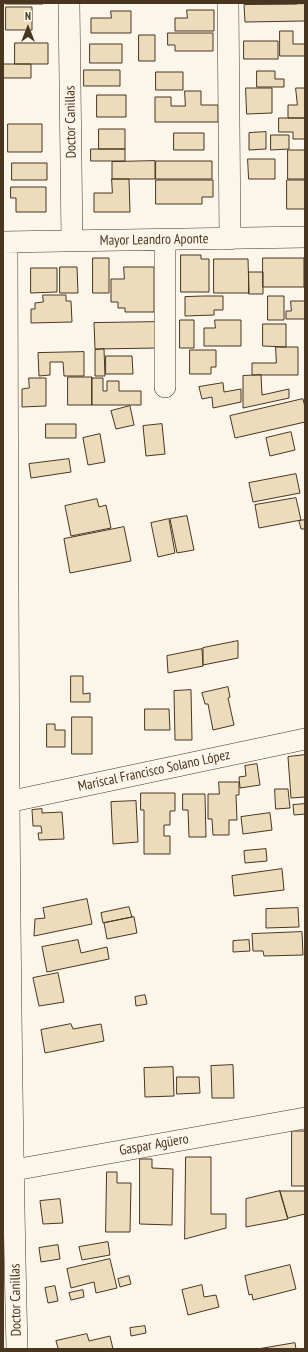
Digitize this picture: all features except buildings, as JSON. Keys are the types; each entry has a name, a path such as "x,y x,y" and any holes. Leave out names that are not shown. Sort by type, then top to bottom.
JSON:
{"street":[{"name":"Doctor Canillas","path":"69,3 72,241"},
{"path":"228,3 230,239"},
{"name":"Mayor Leandro Aponte","path":"5,242 305,237"},
{"path":"164,387 165,240"},
{"name":"Doctor Canillas","path":"5,242 8,1171 17,1349"},
{"name":"Mariscal Francisco Solano López","path":"6,803 305,739"},
{"name":"Gaspar Agüero","path":"8,1171 305,1118"}]}
